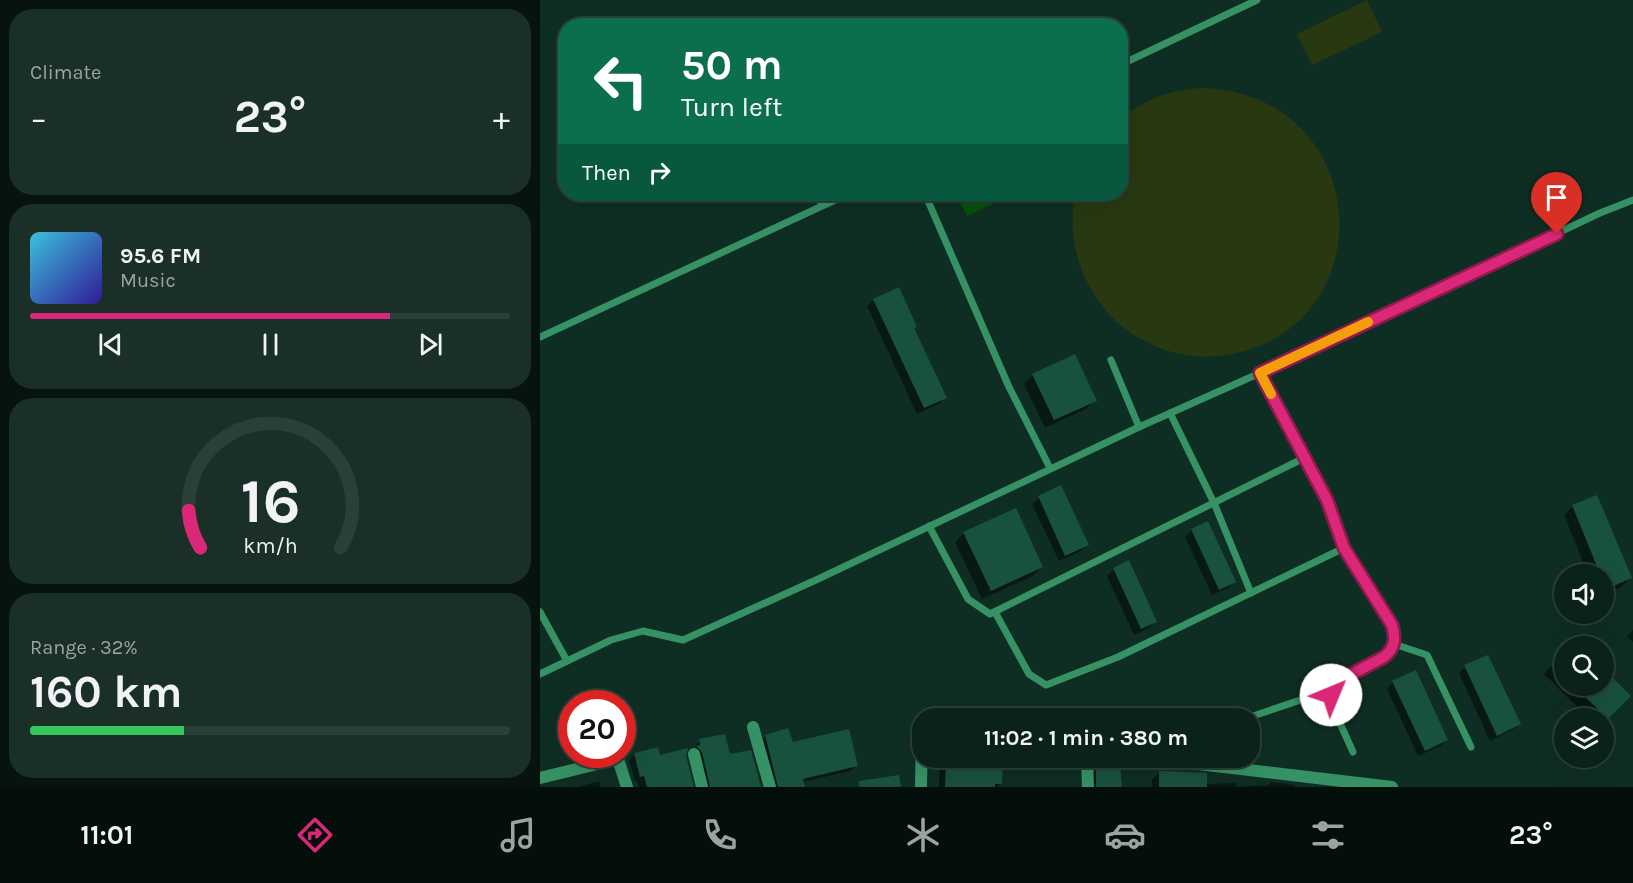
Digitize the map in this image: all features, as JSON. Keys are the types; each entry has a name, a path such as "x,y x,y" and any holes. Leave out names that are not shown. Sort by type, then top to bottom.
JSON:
{"street":[{"path":"753,727 770,787"},
{"path":"694,754 702,787"},
{"path":"540,778 618,759 627,787"},
{"path":"921,768 921,787"},
{"path":"1087,768 1088,787"},
{"path":"1231,768 1392,787"}],"lane":[{"path":"1128,61 1257,0"},
{"path":"540,674 611,640 643,631 682,640 1600,213 1633,200"},
{"path":"820,201 822,205"},
{"path":"540,337 831,201"},
{"path":"928,201 1009,387 1050,468"},
{"path":"1111,360 1139,427"},
{"path":"1260,373 1327,500 1344,548 1392,625 1395,638 1391,651 1335,683 1329,699 1353,752"},
{"path":"1170,412 1214,503 1251,593"},
{"path":"928,526 968,598 990,614 1304,458"},
{"path":"996,612 1029,674 1046,685 1118,657 1344,548"},
{"path":"540,612 567,661"},
{"path":"1394,644 1427,655 1471,747"},
{"path":"1260,714 1333,689"}],"shaded area":[{"path":"1367,0 1382,32 1312,65 1297,34"},
{"path":"1201,88 1259,100 1302,129 1329,170 1339,217 1334,265 1312,307 1273,340 1218,356 1191,356 1164,350 1128,331 1117,322 1094,295 1086,280 1075,246 1074,201 1128,201 1128,114 1148,101 1179,91"},
{"path":"960,201 999,201 967,216"}],"building":[{"path":"899,287 917,327 914,328 947,398 924,408 873,299"},
{"path":"1075,354 1097,401 1054,420 1032,374"},
{"path":"1061,485 1089,545 1065,556 1038,496"},
{"path":"1597,495 1632,578 1614,586 1614,564 1596,564 1572,505"},
{"path":"1016,508 1043,567 991,591 963,532"},
{"path":"1208,521 1236,582 1219,590 1191,529"},
{"path":"1129,560 1157,622 1141,629 1113,568"},
{"path":"1488,655 1521,724 1497,736 1464,665"},
{"path":"1416,670 1448,740 1425,751 1392,681"},
{"path":"1614,679 1631,696 1614,713 1614,708 1597,708 1584,696 1614,696"},
{"path":"788,728 793,742 849,729 858,766 803,779 805,787 778,787 765,735"},
{"path":"725,734 730,754 751,750 761,787 710,787 702,752 696,746 700,745 699,739"},
{"path":"658,747 660,755 688,748 686,756 694,787 647,787 644,776 640,777 636,752"},
{"path":"946,768 1003,768 1002,784 995,784 995,787 945,787"},
{"path":"1120,768 1122,787 1096,787 1096,769"},
{"path":"1159,771 1207,773 1207,787 1159,787"},
{"path":"899,775 901,787 859,787 859,781"}],"slow traffic":[{"path":"1271,394 1260,373 1368,322"}],"route":[{"path":"1331,695 1335,683 1391,651 1395,638 1392,625 1344,548 1327,500 1260,373 1557,234"}]}
